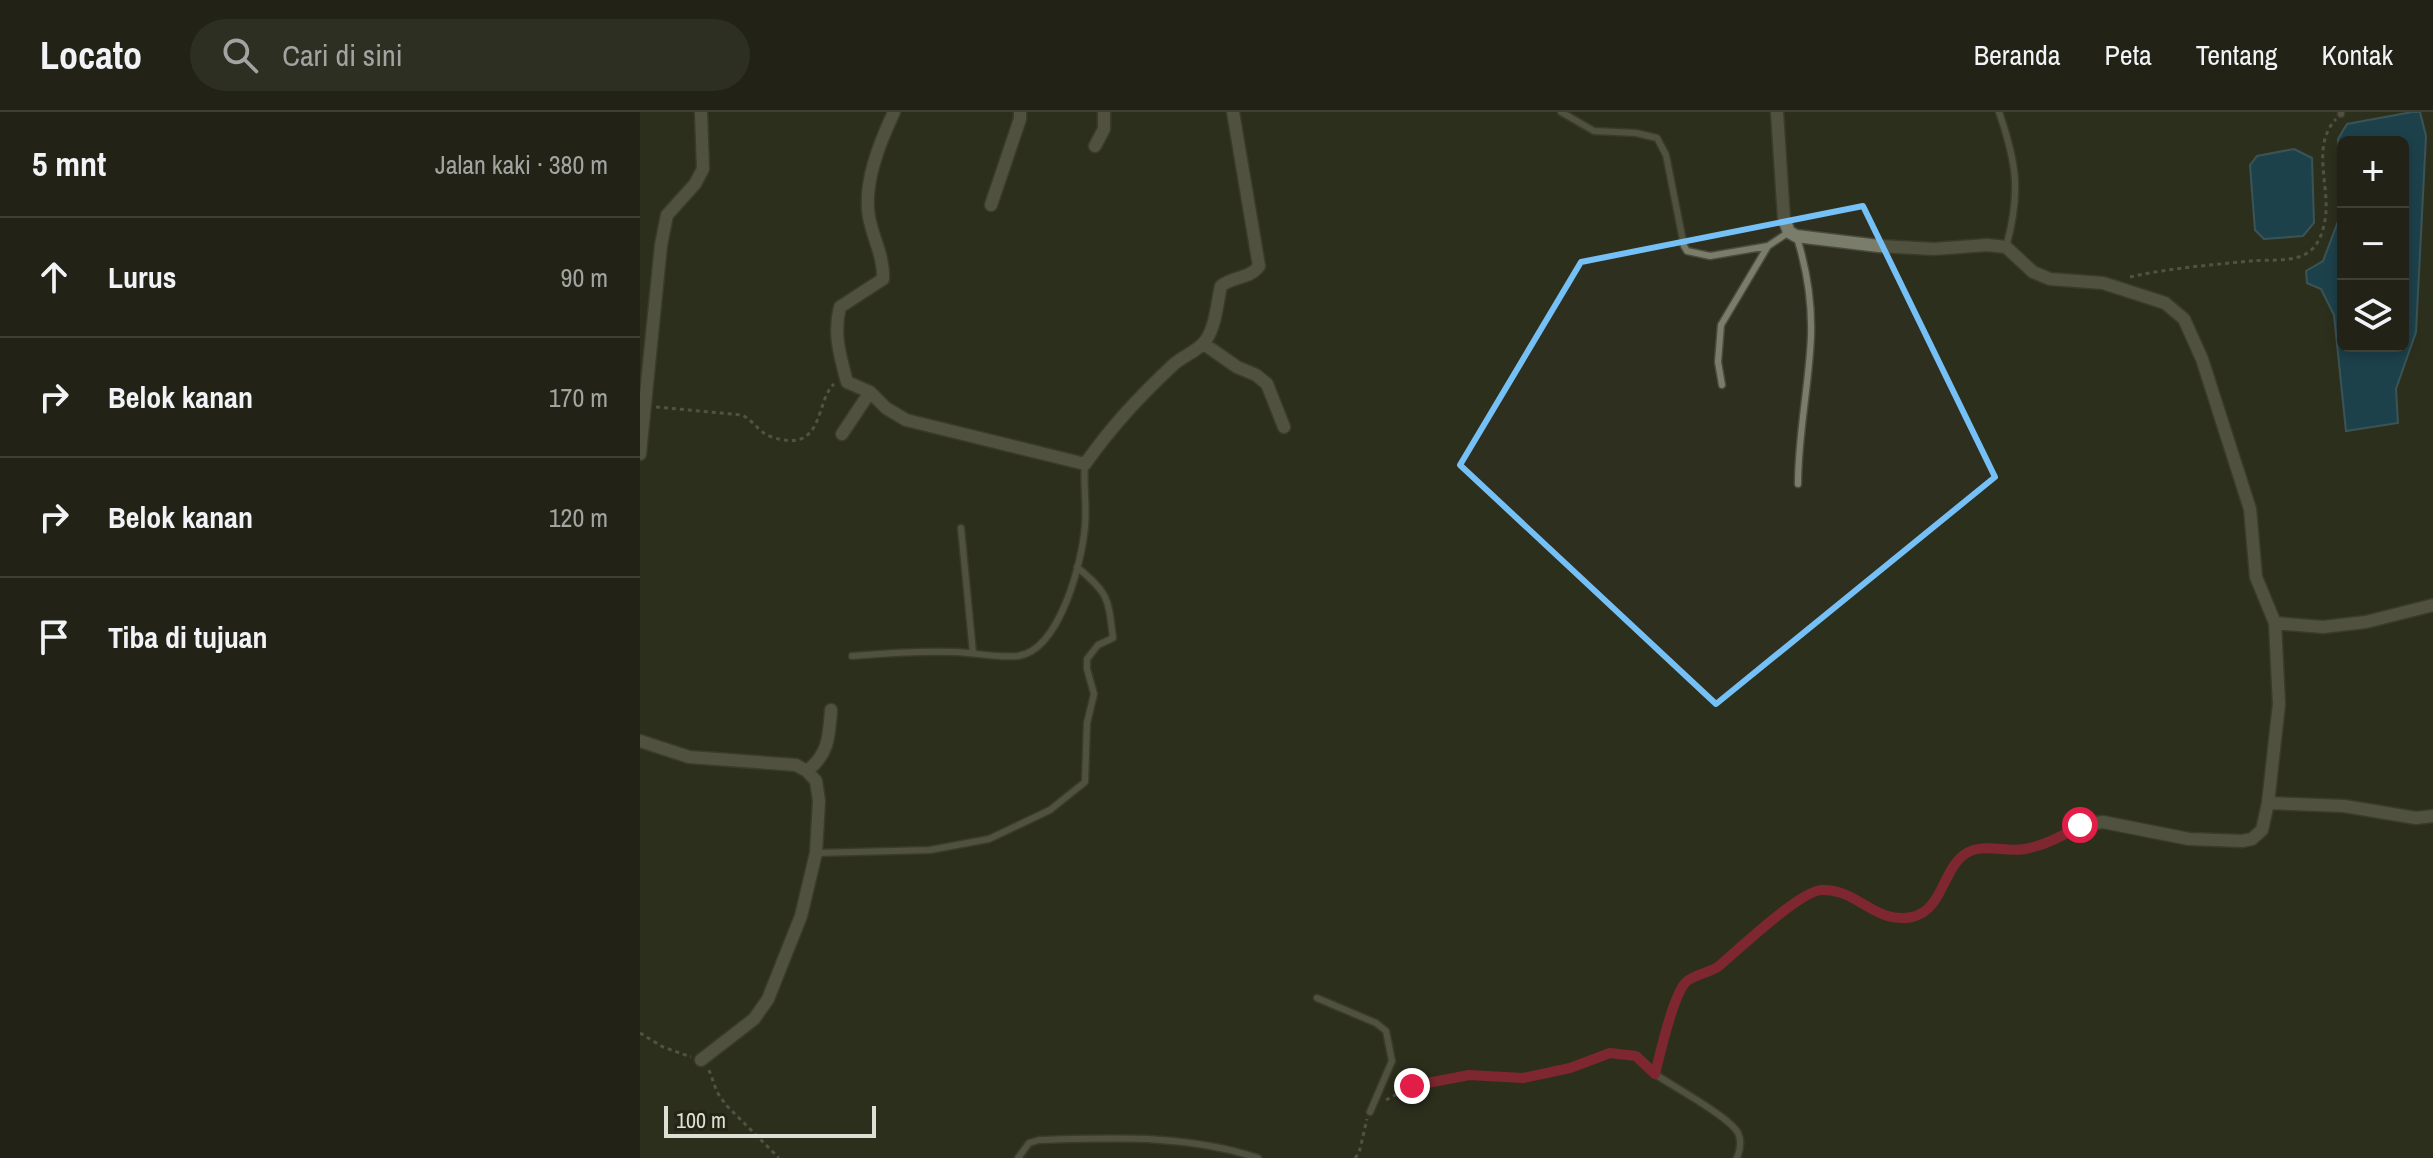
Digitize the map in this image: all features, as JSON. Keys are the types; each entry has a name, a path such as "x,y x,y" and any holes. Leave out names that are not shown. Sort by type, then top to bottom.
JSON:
{"street":[{"path":"640,454 654,300 667,215 695,184 703,169 701,112"},
{"path":"894,112 868,190 868,214 884,261 883,279 840,307 837,320 837,345 847,382 870,392 886,408 906,420 1085,464 1114,424 1152,385 1177,360 1204,344 1212,331 1221,286 1227,280 1254,273 1259,266 1233,112"},
{"path":"991,205 1020,112"},
{"path":"1095,146 1104,129 1104,112"},
{"path":"1777,112 1784,219 1793,234 1879,246 1934,249 1987,245 2006,247 2033,272 2050,279 2103,283 2165,303 2184,319 2202,359 2250,509 2256,577 2275,623 2279,704 2262,830 2252,839 2242,841 2189,839 2103,822 2080,825"},
{"path":"640,297 654,300"},
{"path":"1204,344 1267,384 1284,427"},
{"path":"842,434 870,392"},
{"path":"2275,623 2323,627 2366,622 2433,605"},
{"path":"807,771 821,760 829,741 831,710"},
{"path":"640,741 689,757 796,765 816,781 819,801 816,853 801,916 768,999 754,1019 701,1060"},
{"path":"2268,803 2344,806 2416,818 2433,816"}],"lane":[{"path":"1561,112 1594,131 1636,133 1657,138 1666,155 1687,251 1710,256 1768,246 1793,234 1807,270 1811,336 1798,447 1798,484"},
{"path":"1999,112 2017,182 2006,247"},
{"path":"1722,385 1718,362 1721,325 1768,246"},
{"path":"852,656 910,651 1018,656 1042,644 1063,610 1077,567 1085,526 1085,464"},
{"path":"961,528 973,653"},
{"path":"816,853 930,850 989,839 1050,810 1085,782 1087,723 1094,694 1087,659 1098,645 1113,638 1108,598 1077,567"},
{"path":"1317,998 1376,1023 1386,1031 1392,1061 1370,1112"},
{"path":"1655,1074 1729,1123 1739,1134 1737,1158"},
{"path":"1018,1158 1029,1143 1039,1140 1139,1137 1229,1148 1258,1158"}],"path":[{"path":"2103,283 2147,273 2296,258 2310,251 2321,236 2327,214 2322,148 2327,129 2341,113"},
{"path":"644,406 742,415 749,418 761,432 775,439 797,439 813,430 821,416 827,391 833,385 847,382"},
{"path":"1355,1158 1370,1112 1382,1101 1412,1086 1469,1075 1523,1078 1570,1068 1610,1053 1636,1056 1655,1074 1674,1008 1686,982 1713,970 1800,899 1821,890 1846,893 1875,912 1894,918 1918,915 1934,902 1962,855 1976,848 2023,850 2058,840 2080,825"},
{"path":"640,1033 663,1047 701,1060 711,1071 717,1092 726,1105 779,1158"}],"highlighted area":[{"path":"1863,206 1995,477 1716,704 1460,465 1581,262"}],"water":[{"path":"2420,112 2426,136 2416,332 2409,352 2409,136 2340,136 2347,124"},
{"path":"2294,149 2312,158 2314,223 2303,236 2264,239 2255,230 2250,165 2257,156"},
{"path":"2337,224 2337,344 2334,315 2321,289 2307,283 2306,271 2323,261"},
{"path":"2338,352 2409,352 2396,389 2398,423 2346,431"}],"route":[{"path":"1412,1086 1469,1075 1523,1078 1570,1068 1610,1053 1636,1056 1655,1074 1674,1008 1686,982 1713,970 1800,899 1821,890 1846,893 1875,912 1907,918 1927,910 1934,902 1962,855 1976,848 2023,850 2058,840 2080,825"}]}
